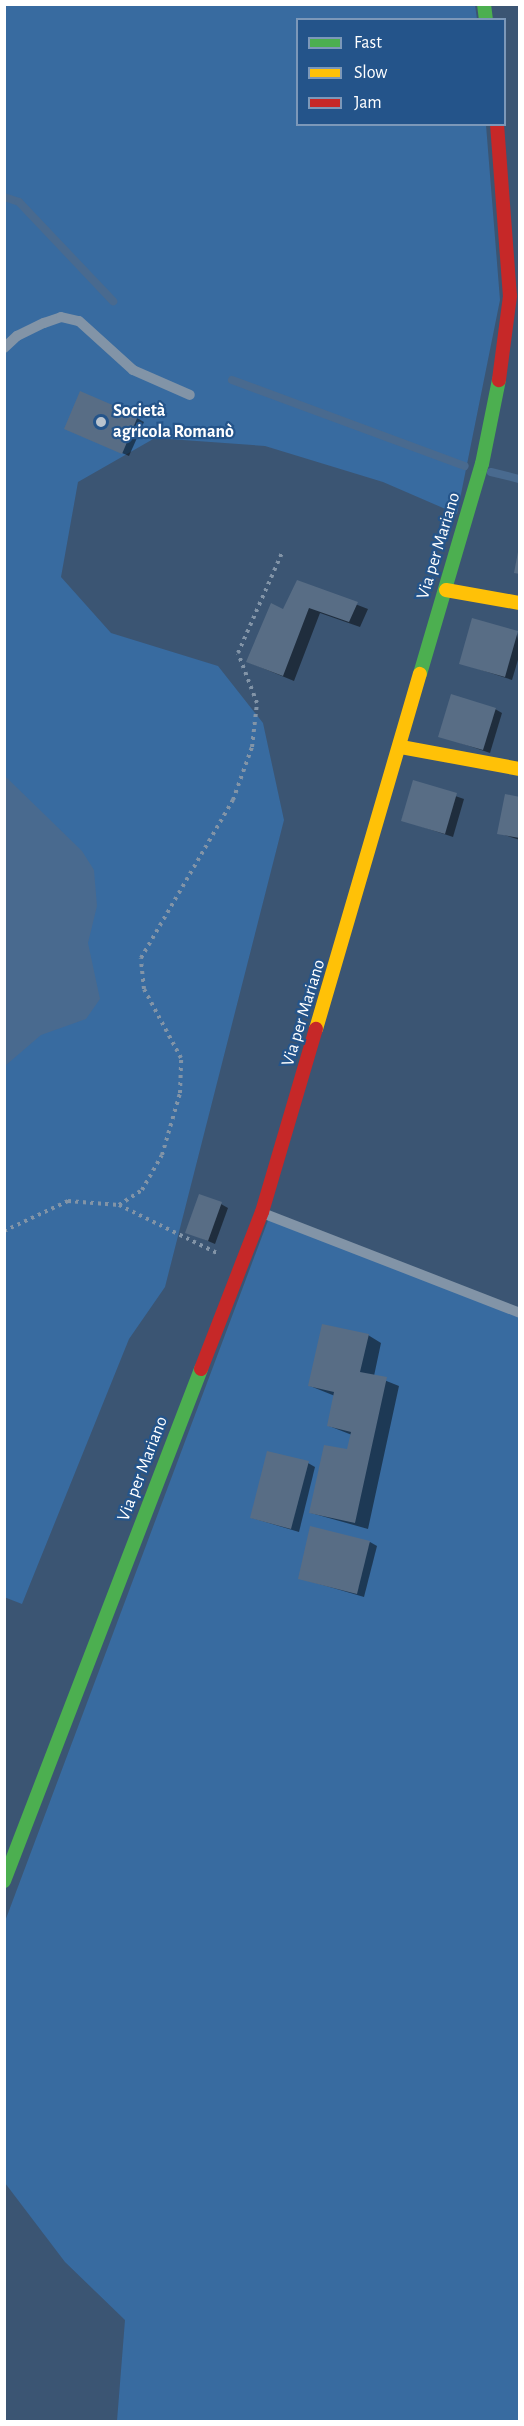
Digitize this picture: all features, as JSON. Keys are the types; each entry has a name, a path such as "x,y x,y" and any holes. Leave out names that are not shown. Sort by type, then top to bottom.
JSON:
{"street":[{"name":"Via per Mariano","path":"4,1881 261,1212 401,747 482,464 507,339 508,230 497,126"},
{"path":"446,590 519,603"},
{"path":"401,747 519,769"}],"lane":[{"path":"4,348 17,336 44,323 61,317 79,321 133,370 190,395"},
{"path":"261,1212 519,1312"}],"path":[{"path":"118,1205 142,1190 162,1155 180,1093 181,1058 144,989 141,958 233,800 252,747 256,703 238,653 282,553"},
{"path":"4,1231 68,1201 118,1205 242,1265"}],"shaded area":[{"path":"4,5 475,5 477,18 296,18 296,126 486,126 500,300 457,514 383,482 265,446 155,438 78,482 61,577 111,633 218,666 263,723 284,820 165,1287 129,1339 22,1604 4,1597"},
{"path":"5,776 82,851 94,870 97,906 88,943 100,999 86,1019 41,1035 5,1066"},
{"path":"270,1215 519,1313 519,2421 117,2421 125,2320 65,2262 5,2183 4,1924"}],"building":[{"name":"Società agricola Romanò","path":"80,391 138,416 122,454 64,429"},
{"path":"518,552 520,552 520,574 514,573"},
{"path":"297,580 358,602 349,622 309,608 283,676 246,662 271,603 283,609"},
{"path":"472,618 518,631 505,677 459,664"},
{"path":"451,694 496,708 483,750 438,737"},
{"path":"413,780 457,793 445,834 401,821"},
{"path":"505,794 520,797 520,838 497,834"},
{"path":"199,1194 222,1202 208,1241 185,1233"},
{"path":"322,1324 369,1334 360,1372 387,1377 355,1523 309,1513 324,1445 347,1449 351,1432 327,1426 334,1392 308,1386"},
{"path":"267,1451 309,1461 291,1529 250,1518"},
{"path":"310,1526 370,1541 357,1594 298,1579"}],"waterway":[{"path":"4,197 19,202 113,301"},
{"path":"232,380 465,466"},
{"path":"491,472 520,479"}],"traffic: fast":[{"path":"484,4 486,18"},
{"path":"420,674 482,464 499,380"},
{"path":"4,1881 201,1369"}],"traffic: slow":[{"path":"446,590 520,603"},
{"path":"316,1029 420,674"},
{"path":"401,747 520,769"}],"traffic: jam":[{"path":"497,126 510,296 499,380"},
{"path":"201,1369 262,1212 316,1029"}],"place":[{"name":"Società agricola Romanò","path":"101,422"}]}
